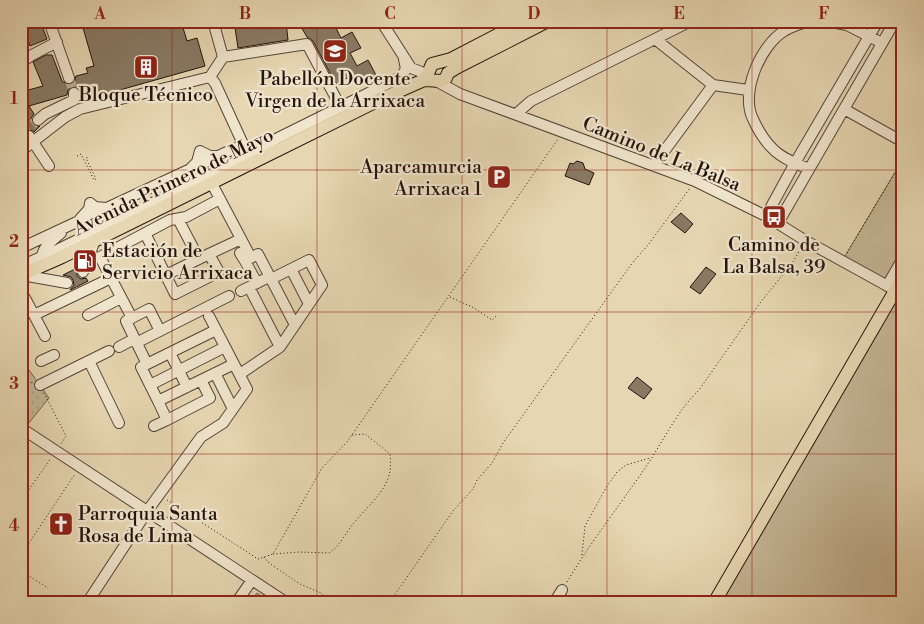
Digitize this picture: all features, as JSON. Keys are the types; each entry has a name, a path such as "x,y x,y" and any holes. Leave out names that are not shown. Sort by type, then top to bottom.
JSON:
{"main road":[{"path":"428,72 451,58 524,21"},
{"path":"428,72 548,21"},
{"name":"Avenida Primero de Mayo","path":"23,270 95,240 396,93 428,72"},
{"path":"714,603 891,288 903,277"}],"street":[{"path":"49,21 69,78"},
{"path":"213,21 223,57"},
{"path":"382,21 428,72"},
{"path":"516,114 531,101 691,21"},
{"path":"778,21 783,31"},
{"path":"809,170 772,149 752,118 748,90 755,70 766,49 783,31 803,22 813,21"},
{"path":"826,21 847,25 882,43"},
{"path":"766,216 878,21"},
{"path":"778,223 894,21"},
{"path":"655,39 713,84 748,90"},
{"path":"21,64 32,55 57,42"},
{"path":"21,151 32,139 43,134 65,117 80,109 210,77 223,57 307,44 339,104"},
{"path":"314,132 296,135 264,145 242,146 221,155 210,156 200,151 197,162 188,170 107,208 94,207 90,203 89,209 73,225 44,249 45,260 246,157 264,145 401,77 406,68 428,72"},
{"path":"396,93 407,79 428,72"},
{"name":"Camino de La Balsa","path":"428,72 460,94 695,181 766,216 806,241 891,288"},
{"path":"210,77 215,84 242,146"},
{"path":"654,165 713,84"},
{"path":"43,134 41,117 74,100 74,93"},
{"path":"844,108 903,142"},
{"path":"32,139 49,166"},
{"path":"138,219 173,177"},
{"path":"211,182 241,239 246,256 249,287 280,348"},
{"path":"147,364 135,341 121,298 100,258 170,220 178,219 220,199"},
{"path":"178,219 199,259"},
{"path":"21,248 73,225"},
{"path":"144,233 175,294 218,272 209,254"},
{"path":"42,239 23,270 67,282"},
{"path":"166,275 241,239"},
{"path":"83,272 95,240"},
{"path":"246,256 258,254 295,325"},
{"path":"891,288 903,258"},
{"path":"240,374 280,348 322,285 309,260 249,287"},
{"path":"291,269 309,304"},
{"path":"34,315 111,278"},
{"path":"40,385 229,296"},
{"path":"25,298 45,336"},
{"path":"88,315 121,298"},
{"path":"129,320 149,309 160,330"},
{"path":"87,603 148,510 201,437 223,423 247,389 209,316"},
{"path":"167,420 141,367 216,330"},
{"path":"150,385 225,347"},
{"path":"170,353 187,387"},
{"path":"41,361 54,355"},
{"path":"88,361 119,423"},
{"path":"158,401 234,364"},
{"path":"215,373 233,409"},
{"path":"154,426 210,398 201,380"},
{"path":"21,428 287,603"},
{"path":"236,603 252,580"},
{"path":"554,603 562,590"}],"path":[{"path":"273,554 322,468 352,435 563,132"},
{"path":"77,156 81,154 94,180 96,179 86,158 89,156"},
{"path":"842,260 903,160"},
{"path":"389,603 452,511 474,489 477,480 492,463 503,443 633,262 648,245 695,181"},
{"path":"562,590 582,557 651,458 687,402 699,390 760,303 793,262 806,241"},
{"path":"449,297 474,308 492,320 496,316"},
{"path":"159,494 258,559 273,554 299,552 328,553 340,544 354,522 387,482 391,467 390,454 383,446 365,434 352,435"},
{"path":"21,501 53,455"},
{"path":"582,557 585,526 607,486 617,472 626,465 651,458"},
{"path":"21,555 80,467"},
{"path":"264,557 269,563 300,584 321,593 329,603"},
{"path":"21,571 48,588"}],"shaded area":[{"path":"903,159 903,258 888,286 842,261"},
{"path":"903,276 903,603 719,603"},
{"path":"29,370 49,398 28,424 21,420 21,374"},
{"path":"257,593 271,603 250,603"}],"building":[{"path":"21,21 40,21 47,39 30,46"},
{"path":"81,21 181,21 187,41 197,38 205,66 95,97 92,87 80,91 77,87 71,87 67,95 29,106 34,114 31,118 33,124 36,127 40,126 34,132 29,129 25,131 22,136 24,140 21,142 21,92 43,86 33,62 46,55 52,55 62,81 68,85 74,83 76,76 88,73 86,68 94,66"},
{"path":"234,21 286,21 288,40 238,48"},
{"name":"Pabellón Docente Virgen de la Arrixaca","path":"307,21 343,21 335,26 341,38 352,32 361,48 350,53 357,66 368,60 376,75 358,84 353,75 336,84 313,41 307,37 300,25"},
{"path":"577,161 583,163 585,169 594,173 589,185 565,176 570,163 573,164"},
{"path":"681,213 693,224 685,233 671,222"},
{"path":"706,267 716,274 700,294 690,287"},
{"path":"77,268 77,276 81,279 86,278 88,281 70,290 74,285 73,280 71,277 63,275"},
{"path":"637,377 652,389 644,399 628,388"}],"tunnel":[{"path":"69,78 74,93"},
{"path":"21,134 38,120"}],"place":[{"name":"Pabellón Docente Virgen de la Arrixaca","path":"335,51"},
{"name":"Bloque Técnico","path":"146,67"},
{"name":"Aparcamurcia Arrixaca 1","path":"499,177"},
{"name":"Camino de La Balsa, 39","path":"774,217"},
{"name":"Estación de Servicio Arrixaca","path":"85,261"},
{"name":"Parroquia Santa Rosa de Lima","path":"61,524"}]}
